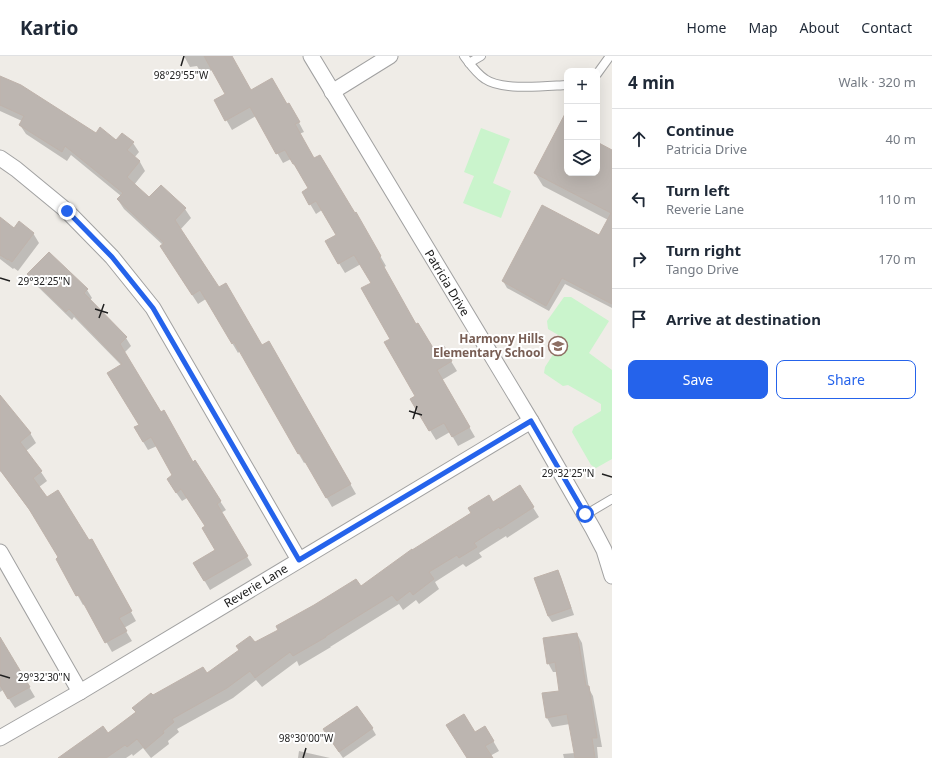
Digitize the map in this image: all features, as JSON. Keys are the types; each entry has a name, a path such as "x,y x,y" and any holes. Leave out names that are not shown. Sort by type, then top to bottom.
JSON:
{"street":[{"name":"Patricia Drive","path":"311,56 531,421 585,514 604,550 612,576"},
{"path":"332,92 390,56"},
{"path":"0,158 16,169 67,211 112,257 153,308 299,560"},
{"name":"Reverie Lane","path":"0,738 80,692 531,421"},
{"path":"0,552 80,692"}],"lane":[{"path":"466,59 481,56"},
{"path":"600,70 610,56"},
{"path":"466,59 485,80 501,85 527,87 564,85"},
{"path":"585,514 612,499"}],"green space":[{"path":"481,128 510,139 493,183 511,191 501,218 463,203 474,176 464,172"},
{"path":"564,297 571,297 609,321 589,353 612,370 612,459 596,468 591,465 572,432 574,427 601,411 601,404 568,385 563,386 544,373 545,367 561,342 560,336 548,329 547,321"}],"building":[{"path":"204,56 232,56 251,90 272,78 287,104 289,103 300,122 295,124 314,158 320,155 355,213 356,212 381,256 379,258 416,324 418,323 435,351 444,346 452,361 437,370 470,427 452,437 444,423 429,431 410,399 415,396 384,342 390,339 361,288 371,283 354,255 338,264 325,241 336,235 316,201 309,205 302,192 308,188 294,164 285,150 276,154 250,107 225,121 214,100 225,94"},
{"path":"0,76 21,85 96,133 100,127 116,140 122,133 134,142 127,150 140,161 127,177 149,197 161,185 186,208 175,220 219,287 226,283 262,345 269,341 351,484 326,498 300,453 298,454 234,342 232,344 200,290 192,295 160,246 164,243 117,199 123,193 65,146 62,152 19,125 24,116 0,105"},
{"path":"564,116 564,176 600,176 600,144 612,150 612,304 562,278 546,306 502,281 542,205 599,235 611,213 534,173"},
{"path":"0,217 14,228 19,221 34,233 12,262 0,255"},
{"path":"49,252 88,289 84,293 127,337 120,344 161,412 164,410 193,462 195,460 221,501 217,504 248,556 204,581 193,563 215,550 202,528 205,526 181,489 176,493 167,479 172,475 151,437 143,442 134,427 139,425 107,373 122,364 69,309 66,312 27,274"},
{"path":"0,395 31,433 20,442 42,471 33,478 47,497 58,490 89,540 92,539 132,611 119,618 127,631 105,643 79,595 76,596 56,559 58,557 29,509 0,470"},
{"path":"520,485 534,507 500,529 499,527 474,543 477,547 459,558 457,555 429,572 434,579 413,595 410,591 397,601 392,595 293,656 290,652 255,678 250,671 227,688 172,719 174,722 163,731 164,733 145,749 137,739 127,747 125,745 106,758 58,758 103,726 108,733 136,712 132,708 151,693 153,695 203,667 207,673 239,650 236,646 250,636 255,642 278,630 276,626 356,579 361,586 412,549 471,513 468,508 489,495 493,502"},
{"path":"558,570 571,608 548,616 534,578"},
{"path":"577,633 586,686 589,686 597,738 592,738 595,758 575,758 567,714 546,718 542,693 559,691 555,662 547,664 543,638"},
{"path":"0,637 30,687 8,699 0,685"},
{"path":"357,706 373,728 339,752 323,729"},
{"path":"464,714 475,732 485,726 494,741 485,746 493,758 467,758 446,725"}],"place":[{"name":"Harmony Hills Elementary School","path":"558,346"}],"route":[{"path":"67,211 112,257 153,308 299,560 531,421 585,514"}]}
